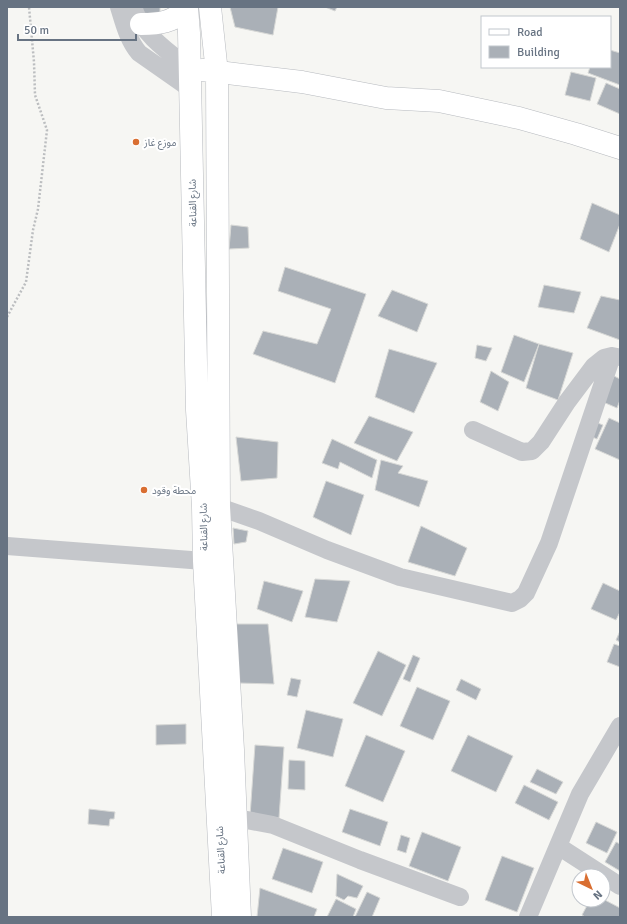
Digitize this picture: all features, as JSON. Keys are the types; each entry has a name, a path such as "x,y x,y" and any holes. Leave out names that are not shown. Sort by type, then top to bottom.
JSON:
{"street":[{"path":"119,7 129,38 139,53 189,78 217,83 262,77 302,82 386,98 439,101 519,118 620,148"},
{"name":"شارع القناعة","path":"210,7 217,83 219,506 240,917"},
{"path":"137,16 153,24 170,21 187,9"},
{"name":"شارع القناعة","path":"187,9 196,410 203,507 204,561 223,917"},
{"path":"137,16 157,42 189,78"},
{"path":"219,506 259,521 327,550 400,577 512,603 520,599 526,593 549,543 616,357 604,358 594,366 567,402 541,442 532,451 522,452 473,430"},
{"path":"7,546 204,561"},
{"path":"528,917 580,794 620,726"},
{"path":"236,818 273,825 360,860 460,896"},
{"path":"558,846 620,886"}],"path":[{"path":"7,317 26,282 33,230 38,209 46,130 35,95 29,7"}],"building":[{"path":"141,7 160,7 160,19 144,18"},
{"path":"230,7 278,7 273,35 235,27"},
{"path":"325,7 337,7 335,11"},
{"path":"611,50 620,53 620,85 588,73 590,68 611,68"},
{"path":"571,72 596,78 590,101 565,95"},
{"path":"606,83 620,89 620,114 597,104"},
{"path":"592,203 620,215 620,224 609,252 580,239"},
{"path":"231,225 248,227 249,248 229,249"},
{"path":"285,267 366,294 335,383 253,354 263,331 317,344 331,309 278,291"},
{"path":"544,285 581,292 574,313 538,307"},
{"path":"392,290 428,304 417,332 378,316"},
{"path":"601,296 620,300 620,340 587,328"},
{"path":"514,335 539,344 524,382 501,372"},
{"path":"539,344 573,353 558,400 526,388"},
{"path":"477,345 492,348 486,361 475,358"},
{"path":"389,349 437,363 414,413 375,397"},
{"path":"491,371 509,382 498,411 480,402"},
{"path":"614,376 620,379 620,400 617,408 603,402"},
{"path":"369,416 413,432 397,461 354,443"},
{"path":"609,418 620,423 620,460 595,449"},
{"path":"595,422 603,425 597,439 590,436"},
{"path":"236,437 278,442 277,478 241,481"},
{"path":"332,439 377,460 372,478 340,462 338,469 322,463"},
{"path":"381,460 403,466 398,473 428,481 419,507 375,490"},
{"path":"326,481 364,495 351,535 313,517"},
{"path":"421,526 467,548 455,576 408,562"},
{"path":"233,528 248,531 246,542 234,544"},
{"path":"315,579 350,581 337,622 305,617"},
{"path":"264,581 303,591 292,622 257,609"},
{"path":"603,583 620,591 620,612 616,620 591,609"},
{"path":"236,624 268,624 274,684 238,683"},
{"path":"620,631 620,642 616,640"},
{"path":"614,644 620,646 620,667 607,662"},
{"path":"378,651 406,665 382,716 353,703"},
{"path":"413,655 420,658 410,682 403,679"},
{"path":"291,678 301,680 297,697 287,695"},
{"path":"461,679 481,689 476,700 456,690"},
{"path":"417,687 450,701 433,740 400,726"},
{"path":"306,710 343,719 333,757 297,748"},
{"path":"186,724 186,744 156,745 156,725"},
{"path":"366,735 405,751 383,802 345,786"},
{"path":"468,735 513,756 496,792 451,771"},
{"path":"255,745 284,747 279,818 250,816"},
{"path":"289,760 305,761 305,790 288,789"},
{"path":"537,769 563,782 556,794 530,782"},
{"path":"524,785 558,802 549,820 515,803"},
{"path":"89,809 115,812 114,819 110,819 109,826 88,824"},
{"path":"350,809 388,822 380,846 342,832"},
{"path":"596,822 617,832 607,853 586,843"},
{"path":"422,832 461,847 448,881 409,866"},
{"path":"401,835 410,838 406,853 397,850"},
{"path":"616,842 620,844 620,871 605,862"},
{"path":"283,848 323,862 312,893 272,879"},
{"path":"502,856 534,868 517,912 485,900"},
{"path":"337,874 363,886 357,898 348,896 344,900 336,896"},
{"path":"260,888 317,909 314,917 257,917"},
{"path":"367,892 380,898 372,917 355,917"},
{"path":"336,899 356,909 353,917 327,917"},
{"path":"611,903 620,908 620,917 585,917 582,915 586,908 611,908"}],"place":[{"name":"موزع غاز","path":"136,142"},
{"name":"محطة وقود","path":"144,490"}]}
